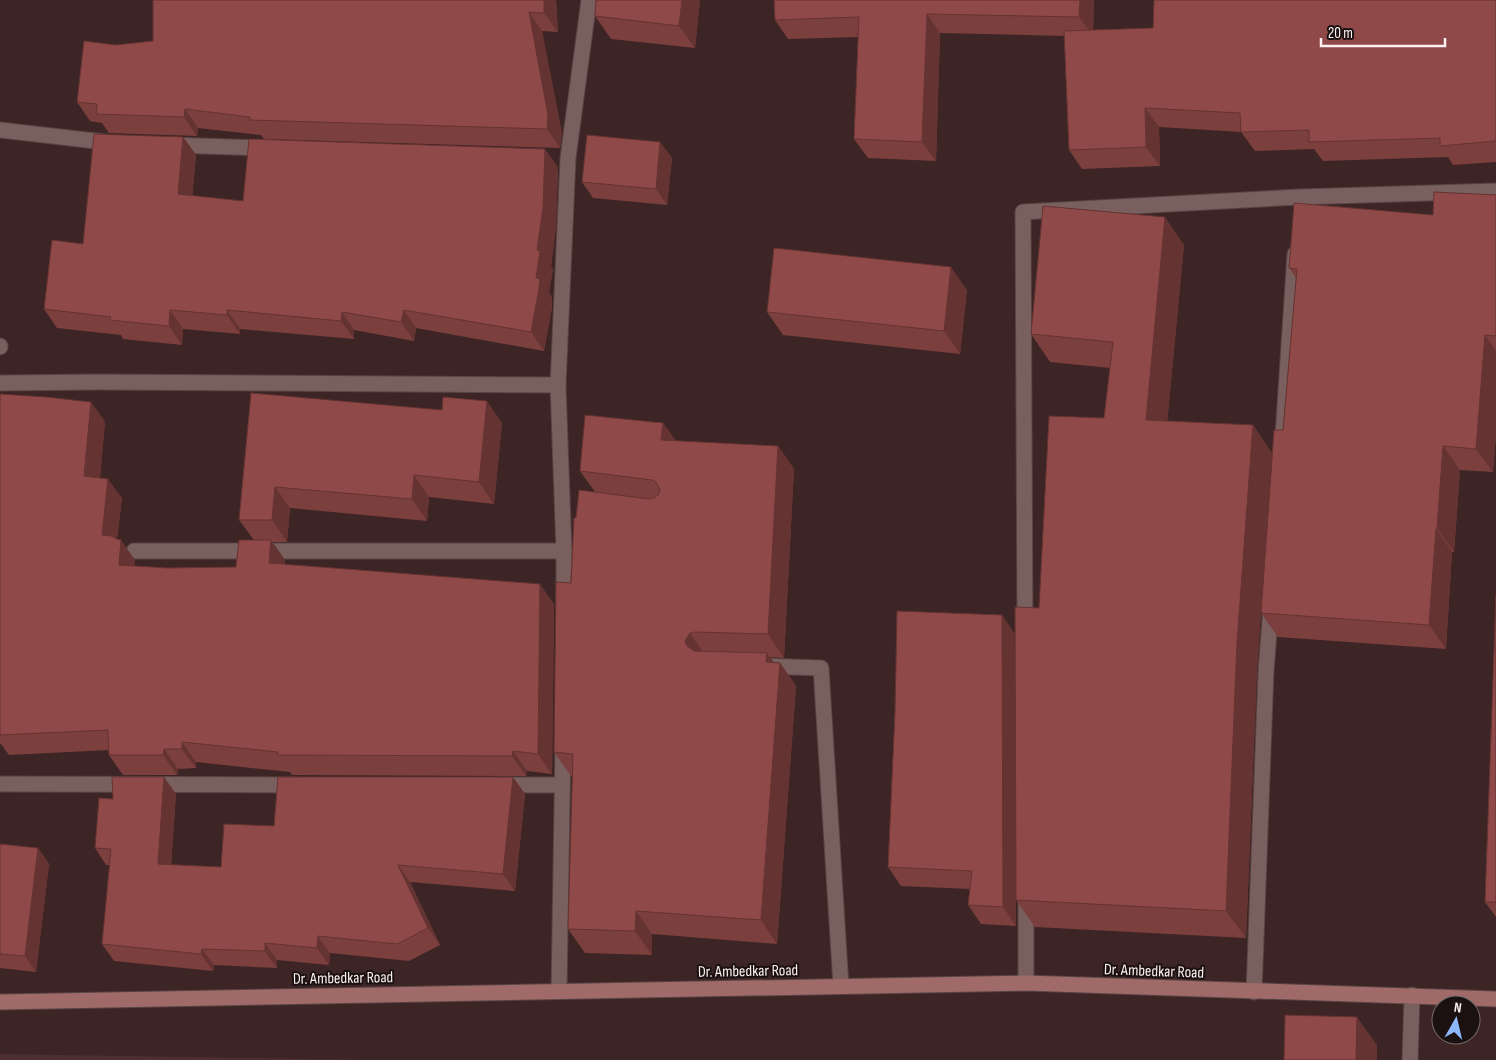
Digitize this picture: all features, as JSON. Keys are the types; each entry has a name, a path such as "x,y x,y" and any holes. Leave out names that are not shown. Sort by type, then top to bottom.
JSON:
{"street":[{"path":"564,619 564,551 567,501 558,385 564,158 589,0"},
{"path":"0,130 131,144"},
{"path":"151,144 279,148"},
{"path":"1025,637 1023,212 1299,202 1496,191"},
{"path":"1281,464 1296,237"},
{"path":"0,383 558,385"},
{"path":"134,551 564,551"},
{"path":"1254,992 1266,671 1272,592"},
{"path":"751,666 821,668 841,986"},
{"path":"559,990 563,727"},
{"path":"0,784 316,785"},
{"path":"483,785 562,785"},
{"path":"1026,884 1026,983"},
{"name":"Dr. Ambedkar Road","path":"0,1002 559,990 1026,983 1496,999"},
{"path":"1410,1060 1412,995"}],"shaded area":[{"path":"0,1054 379,1060 0,1060"}],"building":[{"path":"153,0 544,0 544,13 529,12 548,115 547,129 250,120 250,117 185,109 184,117 96,114 97,104 77,102 84,41 116,45 153,41"},
{"path":"596,0 682,0 679,26 595,16"},
{"path":"774,0 1080,0 1079,17 927,14 922,142 854,139 859,17 775,20"},
{"path":"1154,0 1496,0 1496,141 1440,146 1440,138 1309,142 1309,130 1241,132 1240,113 1145,108 1146,147 1069,150 1064,31 1153,28"},
{"path":"94,134 183,137 178,194 243,201 249,139 545,149 543,208 537,250 540,251 536,278 540,279 531,332 404,310 401,322 342,312 341,321 227,310 227,315 170,310 169,326 110,320 111,317 44,309 52,240 83,244"},
{"path":"587,135 660,142 656,189 582,182"},
{"path":"1434,192 1496,195 1496,336 1485,335 1476,449 1443,446 1429,625 1261,613 1274,430 1283,430 1297,269 1289,268 1294,203 1433,215"},
{"path":"1043,206 1165,217 1146,420 1253,425 1237,643 1226,911 1016,900 1015,607 1039,608 1049,416 1104,418 1113,342 1031,334"},
{"path":"774,248 951,267 944,331 767,312"},
{"path":"251,393 442,410 443,397 487,401 479,482 414,475 412,499 275,487 272,520 239,520"},
{"path":"0,394 91,402 84,476 108,479 102,535 112,536 121,540 119,565 167,568 236,567 239,540 271,540 269,563 540,584 538,754 513,751 512,756 278,755 278,752 182,742 182,749 164,749 163,755 109,755 108,730 0,735"},
{"path":"585,415 663,423 661,440 778,446 768,634 695,632 690,633 685,641 687,646 694,651 767,653 766,662 780,663 761,920 636,911 635,931 568,929 573,754 554,752 556,582 571,583 574,518 576,518 579,490 649,499 658,495 660,490 656,482 652,480 580,471"},
{"path":"1496,594 1496,902 1485,902"},
{"path":"897,611 1002,615 1003,907 968,905 972,871 888,867 895,712"},
{"path":"112,777 164,777 158,864 221,867 224,824 274,826 278,777 513,777 503,874 398,865 428,928 397,944 318,936 317,948 265,943 265,951 202,949 201,954 102,944 111,849 95,848 99,798 113,799"},
{"path":"0,844 38,848 25,956 0,954"},
{"path":"1285,1015 1357,1017 1356,1060 1284,1060"}]}
